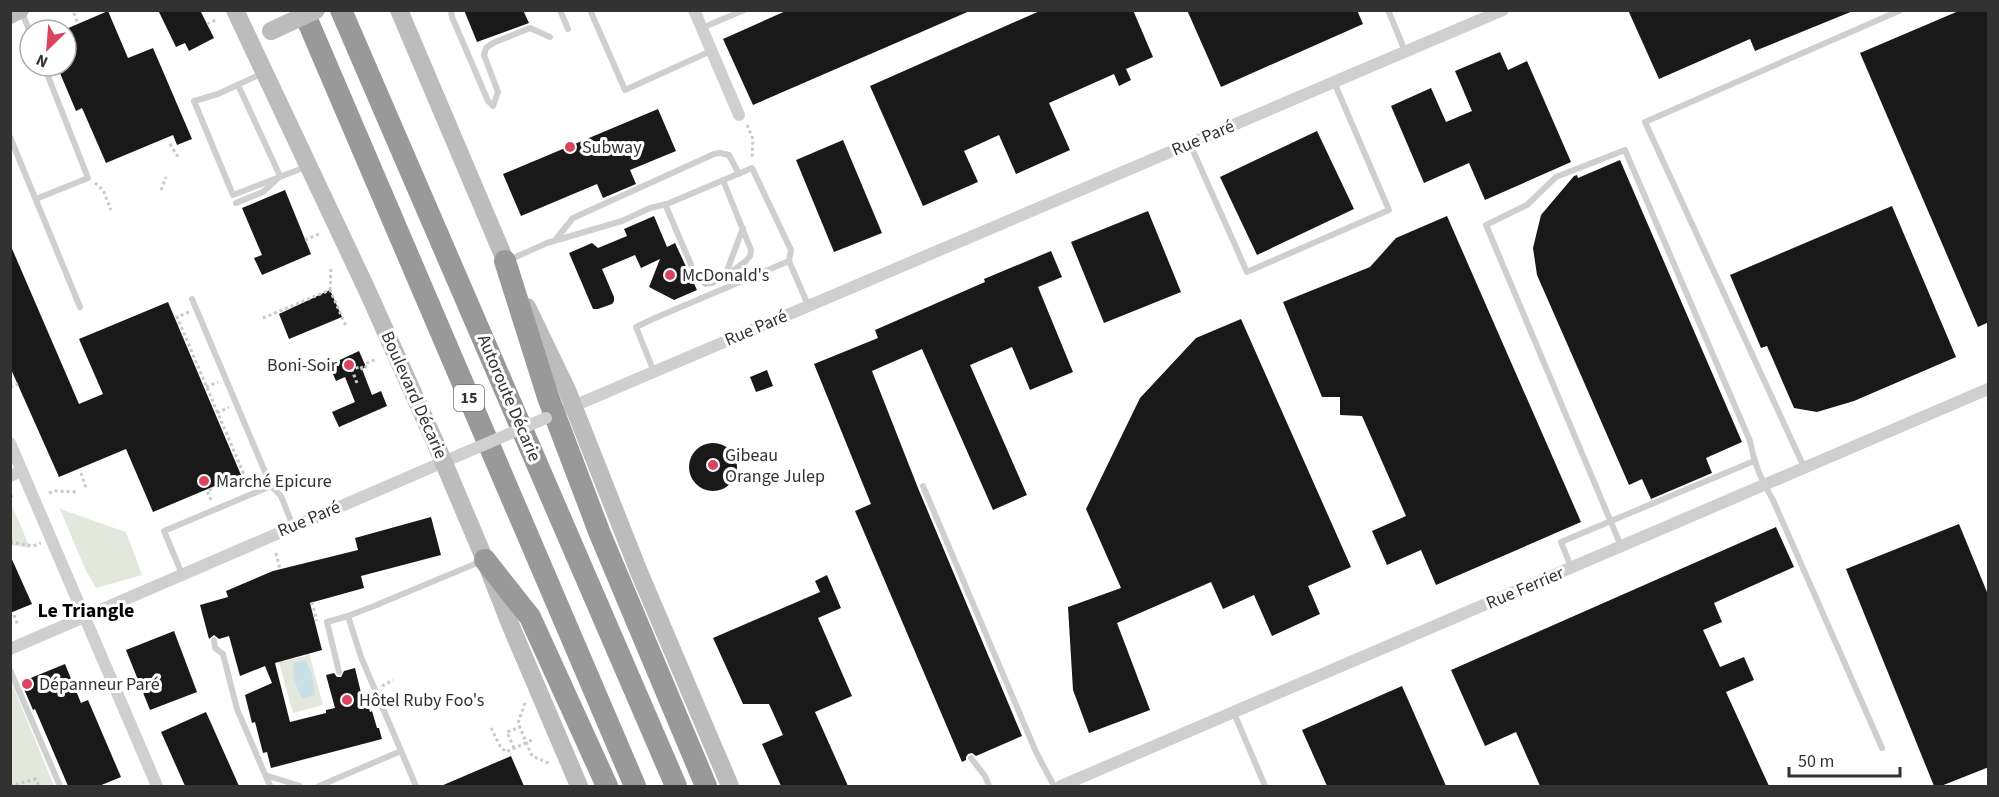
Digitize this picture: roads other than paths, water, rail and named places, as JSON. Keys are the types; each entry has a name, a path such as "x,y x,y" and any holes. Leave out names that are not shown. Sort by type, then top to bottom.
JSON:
{"highway":[{"name":"Autoroute Décarie","path":"303,10 634,786"},
{"name":"Autoroute Décarie","path":"341,10 676,786"},
{"path":"505,261 600,534 706,786"},
{"path":"485,560 530,617 607,786"}],"main road":[{"path":"10,15 21,10"},
{"name":"Boulevard Décarie","path":"235,10 444,461 579,786"},
{"path":"249,40 316,10"},
{"path":"399,10 505,261"},
{"path":"558,413 639,572 730,786"}],"street":[{"path":"694,10 742,118"},
{"name":"Rue Paré","path":"10,649 444,461 1503,10"},
{"name":"Rue Ferrier","path":"1061,786 1989,389"},
{"path":"10,443 16,473 84,616 157,786"}],"lane":[{"path":"452,10 452,17 488,101 493,106 498,92 484,55 486,48 493,42 530,28 550,37"},
{"path":"560,10 568,29"},
{"path":"590,10 625,90 711,51"},
{"path":"702,28 744,10"},
{"path":"1388,10 1405,52"},
{"path":"1804,468 1645,122 1901,10"},
{"path":"264,73 218,94 194,101 233,195 308,166"},
{"path":"36,199 88,178 49,78"},
{"path":"1190,144 1247,272 1389,210 1334,82"},
{"path":"238,85 280,176"},
{"path":"10,137 81,307"},
{"path":"1622,547 1486,225 1527,205 1556,177 1624,150 1750,441 1754,461 1764,486 1773,500 1882,748"},
{"path":"555,240 573,218 714,154 729,155 739,174"},
{"path":"505,261 555,240 621,221 650,207 665,204 752,168 791,250 789,261 809,306"},
{"path":"236,203 262,192 280,176"},
{"path":"665,204 695,274 705,284 712,283 725,276 750,256 751,250 723,180"},
{"path":"725,276 743,228"},
{"path":"654,372 636,327 789,261"},
{"path":"192,298 271,486 281,496 293,526"},
{"path":"1572,568 1561,542 1754,461"},
{"path":"182,574 164,531 271,486"},
{"path":"923,486 1036,752 1054,786"},
{"path":"339,672 327,622 374,606 485,560"},
{"path":"348,616 361,657 416,786"},
{"path":"214,640 215,648 223,654 237,709 270,786"},
{"path":"10,670 60,786"},
{"path":"1234,713 1265,786"},
{"path":"319,786 401,751"},
{"path":"971,758 985,776 988,786"},
{"path":"266,775 300,786"}],"water":[{"path":"306,660 312,675 315,695 302,699 294,680 293,663"}],"place":[{"name":"Subway","path":"570,147"},
{"name":"McDonald's","path":"670,275"},
{"name":"Boni-Soir","path":"349,365"},
{"name":"Gibeau Orange Julep","path":"713,465"},
{"name":"Marché Epicure","path":"204,481"},
{"name":"Dépanneur Paré","path":"27,684"},
{"name":"Hôtel Ruby Foo's","path":"347,700"}],"district":[{"name":"Le Triangle","path":"86,611"}]}
